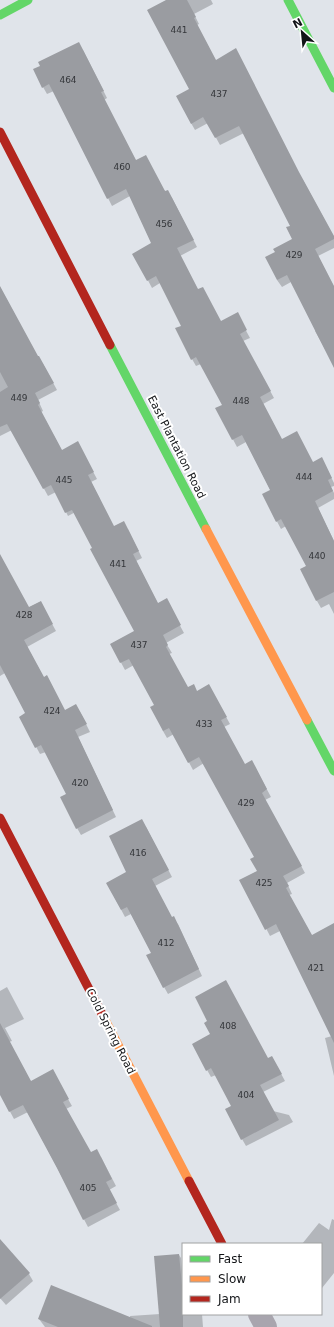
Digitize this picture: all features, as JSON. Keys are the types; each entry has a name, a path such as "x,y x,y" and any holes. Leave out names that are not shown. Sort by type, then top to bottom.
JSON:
{"street":[{"path":"0,15 28,0"},
{"path":"288,0 334,88"},
{"name":"East Plantation Road","path":"0,132 334,772"},
{"name":"Cold Spring Road","path":"0,818 221,1243"},
{"path":"260,1315 266,1327"}],"building":[{"path":"166,0 187,0 196,17 194,18 216,60 236,48 299,172 334,236 334,239 315,249 334,286 334,368 287,275 277,280 265,257 275,252 273,249 292,239 286,227 290,226 239,126 215,138 203,117 191,124 176,96 189,89 147,10"},
{"path":"79,42 104,91 101,92 136,160 146,155 165,191 168,190 194,240 177,248 198,289 203,287 221,321 238,312 247,330 240,334 271,391 260,397 282,439 297,431 313,462 322,457 332,478 328,480 333,491 315,501 334,541 334,592 316,601 300,569 306,566 281,519 276,522 262,494 270,490 242,435 232,440 215,408 222,405 196,357 191,360 175,328 181,326 156,276 147,281 132,254 151,243 126,189 107,199 49,84 42,88 33,69 40,66 38,62"},
{"path":"0,286 54,383 35,393 40,403 38,405 62,450 78,441 94,472 88,475 114,526 124,521 139,551 133,554 158,603 167,598 181,625 163,635 168,645 166,647 188,687 194,684 197,691 209,684 227,717 221,720 245,764 252,760 267,789 262,793 302,866 283,876 289,886 286,888 312,935 334,923 334,1043 276,924 265,930 239,880 257,871 250,859 254,857 199,757 188,763 169,728 163,731 150,707 154,705 129,659 120,663 110,644 134,631 90,549 92,548 72,510 65,513 51,485 43,489 7,424 0,427 0,392 8,387 0,372"},
{"path":"0,554 29,607 41,601 53,624 24,640 44,677 47,675 65,710 76,704 87,724 75,730 113,810 76,829 60,797 66,794 41,745 35,748 19,717 25,713 0,665"},
{"path":"142,819 169,870 152,879 172,917 174,916 199,969 163,988 146,955 151,953 127,907 121,910 106,883 126,872 109,836"},
{"path":"226,980 268,1058 272,1056 282,1074 260,1085 279,1120 241,1140 225,1109 231,1106 211,1068 206,1071 192,1044 210,1034 204,1023 207,1021 195,997"},
{"path":"0,1023 31,1081 53,1069 69,1099 63,1102 91,1152 97,1149 112,1179 106,1182 117,1203 83,1220 23,1105 9,1112 0,1095"},
{"path":"0,1239 30,1273 0,1299"},
{"path":"179,1254 182,1286 183,1327 160,1327 154,1256"},
{"path":"51,1285 152,1327 58,1327 38,1319"}],"traffic: fast":[{"path":"0,15 28,0"},
{"path":"288,0 334,88"},
{"path":"110,345 206,529"},
{"path":"307,720 334,771"}],"traffic: slow":[{"path":"206,529 307,720"},
{"path":"102,1014 189,1181"}],"traffic: jam":[{"path":"0,132 110,345"},
{"path":"0,818 102,1014"},
{"path":"189,1181 221,1243"}]}
